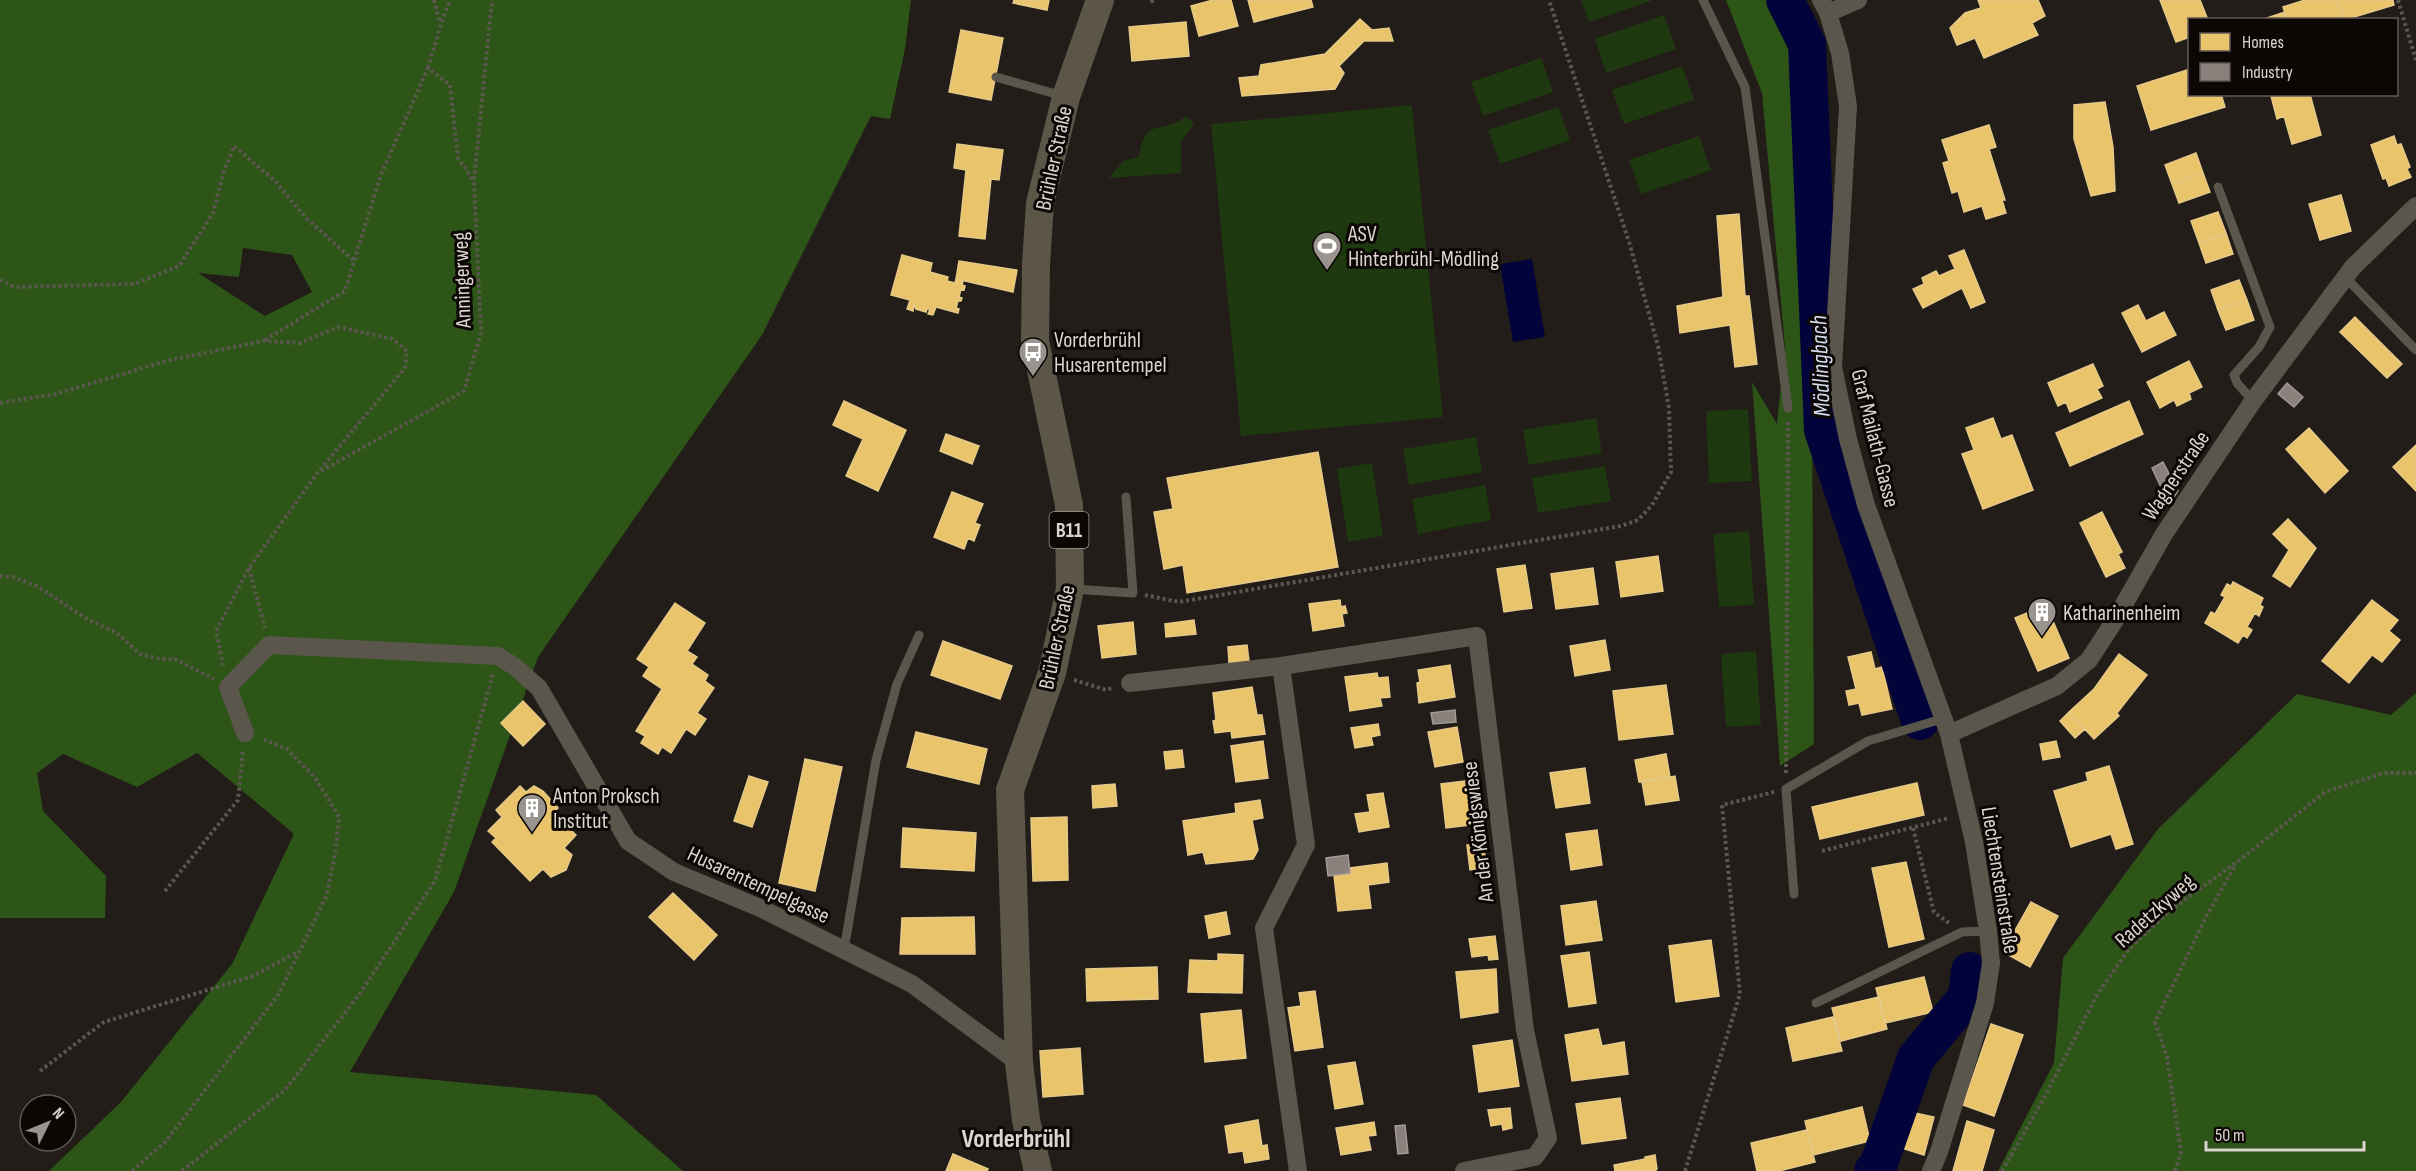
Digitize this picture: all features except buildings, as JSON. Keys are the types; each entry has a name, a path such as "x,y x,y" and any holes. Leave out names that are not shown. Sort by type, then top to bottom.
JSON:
{"main road":[{"name":"Brühler Straße","path":"1038,1171 1026,1120 1019,1063 1010,790 1052,673 1070,589 1069,505 1035,340 1036,264 1041,203 1066,97 1100,0"}],"street":[{"path":"1824,6 1858,0"},
{"name":"Graf Mailath-Gasse","path":"1824,6 1840,53 1848,106 1833,367 1848,439 1866,505 1943,726"},
{"name":"Wagnerstraße","path":"1943,726 2057,686 2089,660 2115,620 2164,534 2253,401 2354,267 2416,206"},
{"name":"An der Königswiese","path":"1130,683 1281,666 1477,636 1525,1030 1548,1138 1535,1157 1474,1170"},
{"path":"245,733 228,687 269,645 498,656"},
{"name":"Husarentempelgasse","path":"498,656 514,666 539,688 628,842 674,872 760,909 912,984 1019,1063"},
{"path":"1281,666 1306,845 1263,928 1298,1171"},
{"name":"Liechtensteinstraße","path":"1931,1171 1939,1152 1985,1003 1991,963 1988,931 1976,877 1967,814 1943,726"}],"lane":[{"path":"1703,0 1745,87 1788,408"},
{"path":"996,76 1066,97"},
{"path":"2218,187 2270,327 2259,347 2234,375 2237,383 2253,401"},
{"path":"2346,278 2416,350"},
{"path":"1070,589 1133,593 1126,497"},
{"path":"844,950 876,760 897,684 919,635"},
{"path":"1794,894 1786,789 1868,741 1913,729 1943,726"},
{"path":"1816,1003 1962,932 1988,931"}],"path":[{"path":"434,0 441,24"},
{"path":"263,341 345,291 380,177 428,68 450,0"},
{"name":"Anningerweg","path":"318,472 464,391 481,333 474,182 492,0"},
{"path":"1152,0 1153,6"},
{"path":"1133,593 1179,602 1621,526 1638,520 1652,505 1671,472 1669,408 1658,346 1630,245 1549,0"},
{"path":"2398,0 2416,60"},
{"path":"428,68 450,85 458,158 474,182"},
{"path":"0,280 15,287 135,284 179,266 213,213 224,171 234,146 275,181 305,217 354,261"},
{"path":"0,403 56,394 166,361 263,341 300,343 338,327 392,339 407,351 405,368 318,472 249,567 216,631 228,687"},
{"path":"1685,1171 1740,994 1722,805 1786,789 1788,408"},
{"path":"249,567 269,645"},
{"path":"0,576 13,577 37,586 87,619 117,633 140,654 160,659 175,659 228,687"},
{"path":"182,1171 285,1090 358,996 435,881 498,656"},
{"path":"1074,680 1106,690 1130,683"},
{"path":"132,1171 166,1141 278,995 326,897 335,855 339,817 316,779 287,749 245,733 238,800 165,891"},
{"name":"Radetzkyweg","path":"2002,1171 2043,1100 2098,993 2130,948 2172,909 2325,792 2384,773 2416,773"},
{"path":"1822,851 1967,814"},
{"path":"1913,828 1934,912 1962,932"},
{"path":"2175,1171 2181,1152 2167,1057 2155,1022 2207,915 2236,862"},
{"path":"40,1071 104,1022 253,976 300,951"}],"green space":[{"path":"0,0 911,0 905,49 890,119 871,116 762,335 538,657 454,892 350,1072 596,1095 683,1171 49,1171 68,1153 78,1153 78,1143 121,1102 232,964 294,834 197,753 137,787 63,754 37,773 43,811 106,876 105,918 0,918","holes":["243,248 292,255 312,292 265,316 198,273 239,277"]},
{"path":"1581,0 1653,0 1589,22"},
{"path":"1726,0 1799,0 1827,63 1812,413 1814,744 1780,766 1752,382 1777,424 1785,347 1762,93"},
{"path":"1664,15 1676,49 1606,73 1595,39"},
{"path":"1541,58 1553,92 1483,116 1471,82"},
{"path":"1682,66 1694,100 1624,124 1612,90"},
{"name":"ASV Hinterbrühl-Mödling","path":"1412,105 1443,417 1241,436 1211,124"},
{"path":"1558,107 1570,140 1500,164 1488,130"},
{"path":"1186,116 1194,124 1181,142 1181,173 1109,178 1123,161 1139,157 1142,144 1150,131 1177,122"},
{"path":"1699,136 1711,170 1641,194 1629,160"},
{"path":"1748,409 1752,481 1709,483 1706,411"},
{"path":"1596,418 1602,453 1529,465 1523,430"},
{"path":"1476,437 1482,472 1409,485 1403,449"},
{"path":"1372,463 1383,536 1348,542 1337,469"},
{"path":"1605,466 1611,501 1538,513 1532,478"},
{"path":"1485,485 1491,520 1418,534 1412,499"},
{"path":"1749,531 1754,605 1719,607 1713,534"},
{"path":"1756,651 1761,725 1726,727 1721,654"},
{"path":"2416,693 2416,1171 1998,1171 2054,1063 2063,958 2158,829 2297,694 2391,715"}],"shaded area":[{"path":"1532,259 1545,337 1513,342 1500,264"}],"waterway":[{"name":"Mödlingbach","path":"1785,0 1807,44 1823,430 1920,721"},
{"name":"Mödlingbach","path":"1873,1171 1878,1166 1916,1058 1967,997 1970,971"}],"place":[{"name":"ASV Hinterbrühl-Mödling","path":"1327,272"},
{"name":"Vorderbrühl Husarentempel","path":"1033,378"},
{"name":"Katharinenheim","path":"2042,638"},
{"name":"Anton Proksch Institut","path":"532,834"}],"district":[{"name":"Vorderbrühl","path":"1016,1138"}]}
